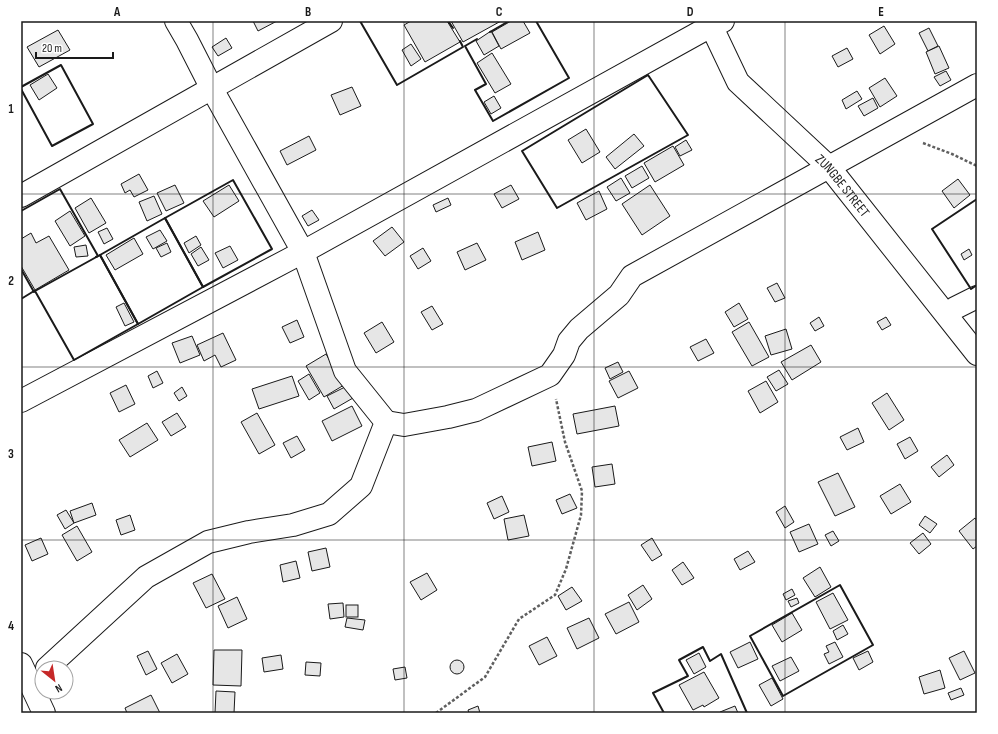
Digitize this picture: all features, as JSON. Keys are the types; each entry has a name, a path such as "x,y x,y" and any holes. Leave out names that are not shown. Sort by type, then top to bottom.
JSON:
{"street":[{"path":"176,21 188,40 212,88 303,252 345,370 386,422 404,425 476,410 550,375 564,355 569,341 579,329 619,295 632,276 977,85"},
{"path":"21,196 331,21"},
{"path":"21,401 303,252 714,23"},
{"name":"ZUNGBE STREET","path":"714,23 738,82 829,166 977,354"},
{"path":"956,308 977,297"},
{"path":"56,660 146,577 208,542 249,532 293,525 329,514 361,486 386,422"},
{"path":"21,664 34,676"},
{"path":"41,700 44,713"}],"path":[{"path":"436,713 485,677 519,619 555,595 566,569 581,515 582,491 565,442 550,375"}],"building":[{"path":"253,21 277,21 258,31"},
{"path":"411,21 447,21 460,42 425,62 404,25"},
{"path":"451,21 501,21 463,42"},
{"path":"511,21 523,21 530,33 501,49 492,32"},
{"path":"884,26 895,44 880,54 869,35"},
{"path":"929,28 938,46 928,51 919,33"},
{"path":"58,30 70,50 39,67 27,47"},
{"path":"491,31 499,46 484,55 476,41"},
{"path":"226,38 232,48 218,56 212,47"},
{"path":"411,44 421,59 411,66 402,50"},
{"path":"939,46 949,68 935,74 926,52"},
{"path":"847,48 853,59 838,67 832,56"},
{"path":"492,53 511,84 495,93 477,63"},
{"path":"946,71 951,80 940,86 934,77"},
{"path":"48,74 57,88 39,100 30,85"},
{"path":"885,78 897,96 880,107 869,88"},
{"path":"352,87 361,106 340,115 331,95"},
{"path":"857,91 862,99 846,109 842,100"},
{"path":"494,96 501,108 491,114 484,102"},
{"path":"873,98 878,108 864,116 858,106"},
{"path":"586,129 600,152 582,163 568,140"},
{"path":"634,134 644,146 615,169 606,157"},
{"path":"309,136 316,150 287,165 280,151"},
{"path":"686,140 692,150 680,156 675,147"},
{"path":"673,146 684,165 655,182 644,163"},
{"path":"642,166 649,178 632,188 625,176"},
{"path":"139,174 148,190 134,197 130,190 125,193 121,184"},
{"path":"621,178 630,193 616,201 607,187"},
{"path":"958,179 970,195 954,208 942,191"},
{"path":"175,185 184,203 166,211 157,193"},
{"path":"229,185 239,201 214,217 203,201"},
{"path":"511,185 519,199 502,208 494,194"},
{"path":"650,185 670,216 642,235 622,204"},
{"path":"599,191 607,209 586,220 577,203"},
{"path":"154,196 162,214 147,221 139,202"},
{"path":"91,198 106,223 89,233 75,208"},
{"path":"448,198 451,205 436,212 433,205"},
{"path":"312,210 319,220 308,226 302,216"},
{"path":"70,211 85,236 70,246 55,221"},
{"path":"392,227 404,242 385,256 373,241"},
{"path":"107,228 113,239 104,244 98,232"},
{"path":"160,230 167,241 153,249 146,237"},
{"path":"538,232 545,250 522,260 515,242"},
{"path":"31,233 36,243 49,236 69,270 35,290 21,266 21,239"},
{"path":"196,236 201,245 189,253 184,243"},
{"path":"134,238 143,254 115,270 106,255"},
{"path":"167,243 171,252 161,257 156,248"},
{"path":"477,243 486,260 465,270 457,252"},
{"path":"86,245 88,256 76,257 74,247"},
{"path":"230,246 238,260 223,268 215,253"},
{"path":"201,247 209,260 198,266 191,254"},
{"path":"423,248 431,261 418,269 410,256"},
{"path":"969,249 972,255 964,260 961,254"},
{"path":"777,283 785,298 775,302 767,288"},
{"path":"124,303 134,322 125,326 116,307"},
{"path":"739,303 748,319 734,327 725,312"},
{"path":"432,306 443,324 432,330 421,312"},
{"path":"819,317 824,326 815,331 810,323"},
{"path":"886,317 891,325 882,330 877,322"},
{"path":"297,320 304,337 290,343 282,327"},
{"path":"382,322 394,342 376,353 364,333"},
{"path":"749,322 769,357 752,366 732,332"},
{"path":"786,329 792,349 771,355 765,336"},
{"path":"223,333 236,360 221,367 215,355 204,361 197,345"},
{"path":"192,336 200,355 180,363 172,343"},
{"path":"706,339 714,353 698,361 690,347"},
{"path":"811,345 821,362 792,380 781,362"},
{"path":"326,354 344,385 324,397 306,366"},
{"path":"618,362 623,372 610,379 605,368"},
{"path":"779,370 788,384 776,391 767,377"},
{"path":"157,371 163,383 153,388 148,376"},
{"path":"629,371 638,388 618,398 609,381"},
{"path":"309,374 320,393 309,400 298,381"},
{"path":"292,376 299,396 259,409 252,389"},
{"path":"766,381 778,402 760,413 748,391"},
{"path":"126,385 135,404 119,412 110,393"},
{"path":"347,386 353,398 334,409 327,396"},
{"path":"182,387 187,396 179,401 174,393"},
{"path":"887,393 904,420 889,430 872,403"},
{"path":"352,406 362,426 332,441 322,421"},
{"path":"615,406 619,426 577,434 573,414"},
{"path":"177,413 186,427 171,436 162,422"},
{"path":"257,413 275,445 259,454 241,422"},
{"path":"147,423 158,440 130,457 119,440"},
{"path":"858,428 864,442 847,450 840,437"},
{"path":"297,436 305,450 291,458 283,443"},
{"path":"910,437 918,451 905,459 897,444"},
{"path":"552,442 556,461 532,466 528,447"},
{"path":"947,455 954,465 939,477 931,467"},
{"path":"612,464 615,484 595,487 592,467"},
{"path":"838,473 855,507 835,516 818,482"},
{"path":"900,484 911,502 891,514 880,496"},
{"path":"570,494 577,508 562,514 556,500"},
{"path":"502,496 509,512 494,519 487,503"},
{"path":"92,503 96,515 74,523 70,511"},
{"path":"785,506 794,522 785,528 776,512"},
{"path":"66,510 74,523 65,529 57,515"},
{"path":"130,515 135,530 121,535 116,520"},
{"path":"524,515 529,536 508,540 504,519"},
{"path":"925,516 937,524 930,533 919,525"},
{"path":"975,518 977,521 977,546 973,549 959,531"},
{"path":"809,524 818,544 799,552 790,532"},
{"path":"77,526 92,552 77,561 62,535"},
{"path":"833,531 839,541 831,546 825,535"},
{"path":"923,533 931,544 919,554 910,543"},
{"path":"41,538 48,554 32,561 25,545"},
{"path":"652,538 662,555 652,561 641,545"},
{"path":"326,548 330,567 312,571 308,552"},
{"path":"748,551 755,562 740,570 734,559"},
{"path":"296,561 300,578 283,582 280,565"},
{"path":"683,562 694,578 682,585 672,570"},
{"path":"820,567 831,587 815,597 803,578"},
{"path":"427,573 437,590 421,600 410,582"},
{"path":"212,574 225,599 206,608 193,583"},
{"path":"643,585 652,599 637,610 628,595"},
{"path":"572,587 582,601 566,610 558,596"},
{"path":"792,589 795,595 786,600 783,594"},
{"path":"833,593 848,620 830,629 816,602"},
{"path":"237,597 247,619 228,628 218,606"},
{"path":"797,598 799,603 791,607 788,601"},
{"path":"629,602 639,622 616,634 605,614"},
{"path":"343,603 344,617 330,619 328,604"},
{"path":"346,605 358,605 358,617 346,617"},
{"path":"792,613 802,630 782,642 772,625"},
{"path":"347,618 365,620 363,630 345,627"},
{"path":"589,618 599,638 577,649 567,628"},
{"path":"843,625 848,634 837,640 833,631"},
{"path":"547,637 557,656 539,665 529,646"},
{"path":"750,642 758,659 738,668 730,652"},
{"path":"835,642 843,657 829,664 824,654 829,652 826,646"},
{"path":"214,650 242,650 241,686 213,685"},
{"path":"148,651 157,669 146,675 137,656"},
{"path":"868,651 873,662 859,670 853,658"},
{"path":"964,651 975,673 960,680 949,658"},
{"path":"699,653 706,667 694,674 686,660"},
{"path":"177,654 188,674 172,683 161,663"},
{"path":"281,655 283,669 264,672 262,658"},
{"path":"791,657 799,671 780,681 772,666"},
{"path":"457,660 462,662 464,667 462,672 457,674 452,672 450,667 452,662"},
{"path":"306,662 321,663 320,676 305,675"},
{"path":"405,667 407,678 395,680 393,669"},
{"path":"940,670 945,688 924,694 919,677"},
{"path":"704,672 719,698 704,707 703,705 693,710 679,685"},
{"path":"772,678 783,699 771,706 759,685"},
{"path":"961,688 964,695 951,700 948,693"},
{"path":"216,691 235,692 234,713 215,713"},
{"path":"151,695 160,713 127,713 125,708"},
{"path":"478,706 480,713 469,713 468,710"},
{"path":"735,706 738,713 720,712"}],"wall":[{"path":"360,21 397,85 463,47 460,41"},
{"path":"448,21 453,28"},
{"path":"490,32 509,21"},
{"path":"477,39 465,46 486,84 475,90 493,121 569,78 536,21"},
{"path":"21,87 61,65 93,124 52,146 21,89"},
{"path":"648,75 688,135 557,208 522,151 648,75"},
{"path":"233,180 272,249 203,287 165,218 233,180"},
{"path":"21,211 60,189 98,256 96,257"},
{"path":"977,199 932,229 971,289 977,285"},
{"path":"165,218 203,287 138,324 100,255 165,218"},
{"path":"100,255 138,324 74,360 35,291 100,255"},
{"path":"21,269 34,292 35,291"},
{"path":"21,299 34,291"},
{"path":"840,585 873,645 783,696 750,636 840,585"},
{"path":"664,713 653,693 688,676 679,660 703,647 710,661 721,654 747,713"}]}
